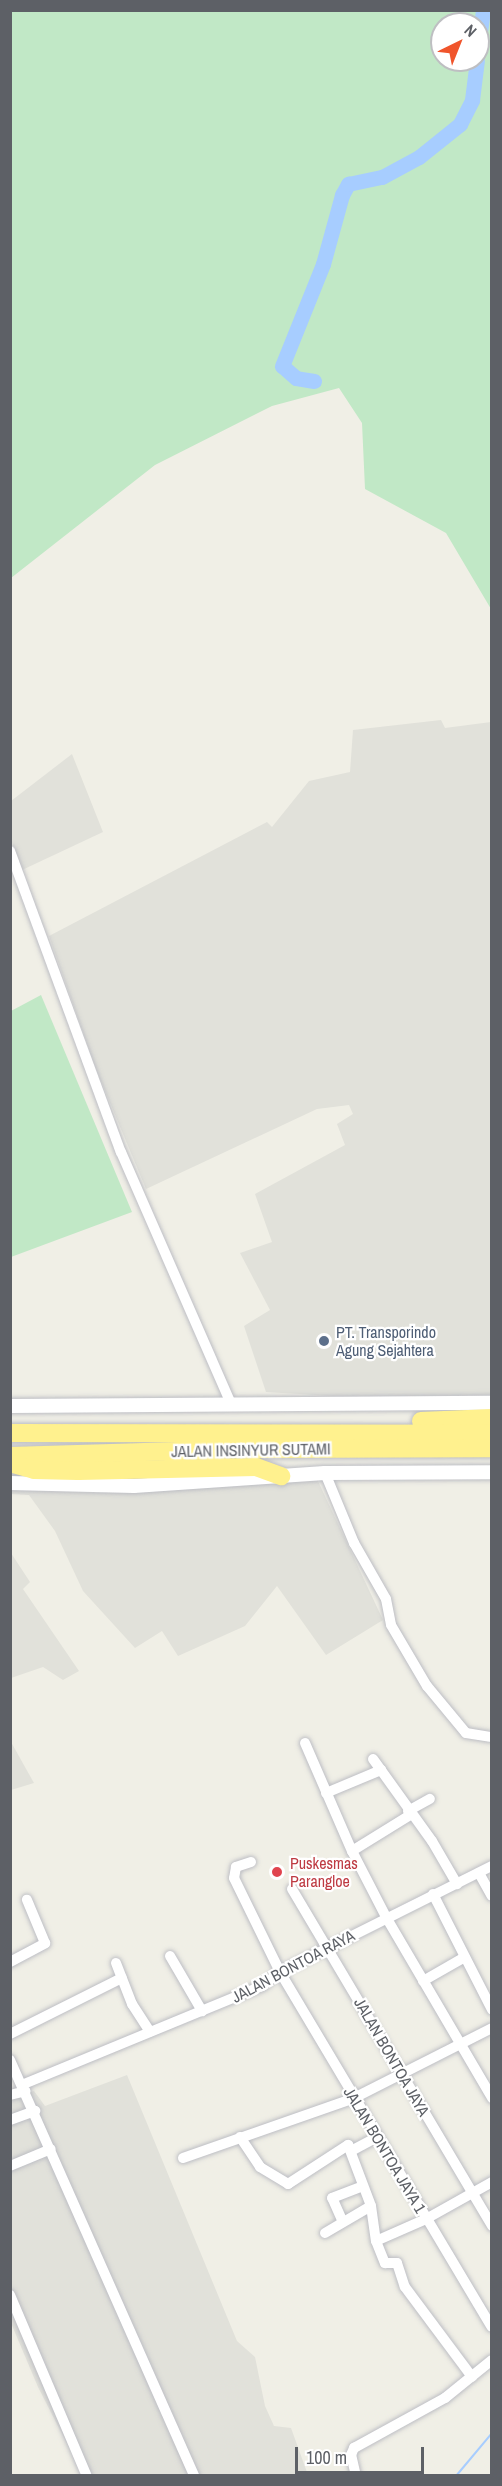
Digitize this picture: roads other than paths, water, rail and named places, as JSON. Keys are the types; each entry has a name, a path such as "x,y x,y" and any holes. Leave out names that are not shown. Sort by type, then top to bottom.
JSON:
{"highway":[{"path":"318,1433 350,1426 492,1418"},
{"name":"JALAN INSINYUR SUTAMI","path":"10,1433 318,1433 492,1448"},
{"name":"JALAN INSINYUR SUTAMI","path":"10,1456 401,1441 492,1434"},
{"path":"10,1463 56,1470 256,1467 281,1476"}],"street":[{"path":"10,851 121,1152 231,1404"},
{"path":"10,1406 492,1403"},
{"path":"10,1483 134,1486 325,1473 492,1472"},
{"path":"325,1473 354,1543 386,1599 391,1625 427,1686 466,1733 492,1737"},
{"path":"305,1743 352,1851 423,1981 492,2098"},
{"path":"373,1759 457,1884"},
{"path":"326,1793 381,1770"},
{"path":"352,1851 430,1799"},
{"name":"JALAN BONTOA JAYA 1","path":"250,1862 236,1867 234,1878 280,1972 492,2327"},
{"name":"JALAN BONTOA RAYA","path":"10,2095 150,2032 262,1986 280,1972 492,1866"},
{"path":"479,1873 492,1896"},
{"name":"JALAN BONTOA JAYA","path":"292,1889 492,2226"},
{"path":"433,1894 492,2010"},
{"path":"10,1962 45,1943 27,1900"},
{"path":"170,1956 202,2011"},
{"path":"423,1981 465,1957"},
{"path":"116,1963 132,2004 150,2032"},
{"path":"10,2034 122,1978"},
{"path":"183,2158 354,2098 492,2028"},
{"path":"10,2060 25,2087 194,2475"},
{"path":"10,2120 35,2111"},
{"path":"240,2137 260,2167 288,2184 348,2145 371,2206 376,2241 385,2263 396,2262 405,2287 472,2378"},
{"path":"351,2151 377,2137"},
{"path":"10,2166 51,2149"},
{"path":"376,2241 426,2219 492,2182"},
{"path":"342,2220 332,2198 363,2186"},
{"path":"325,2233 342,2220 371,2206"},
{"path":"10,2295 87,2475"},
{"path":"356,2475 351,2455 354,2448 445,2398 492,2360"}],"waterway":[{"path":"314,381 296,378 282,366 323,264 342,195 348,184 382,177 419,157 460,124 472,100 476,72"},
{"path":"456,2476 492,2433"}],"place":[{"name":"PT. Transporindo Agung Sejahtera","path":"324,1341"},
{"name":"Puskesmas Parangloe","path":"277,1872"}]}
